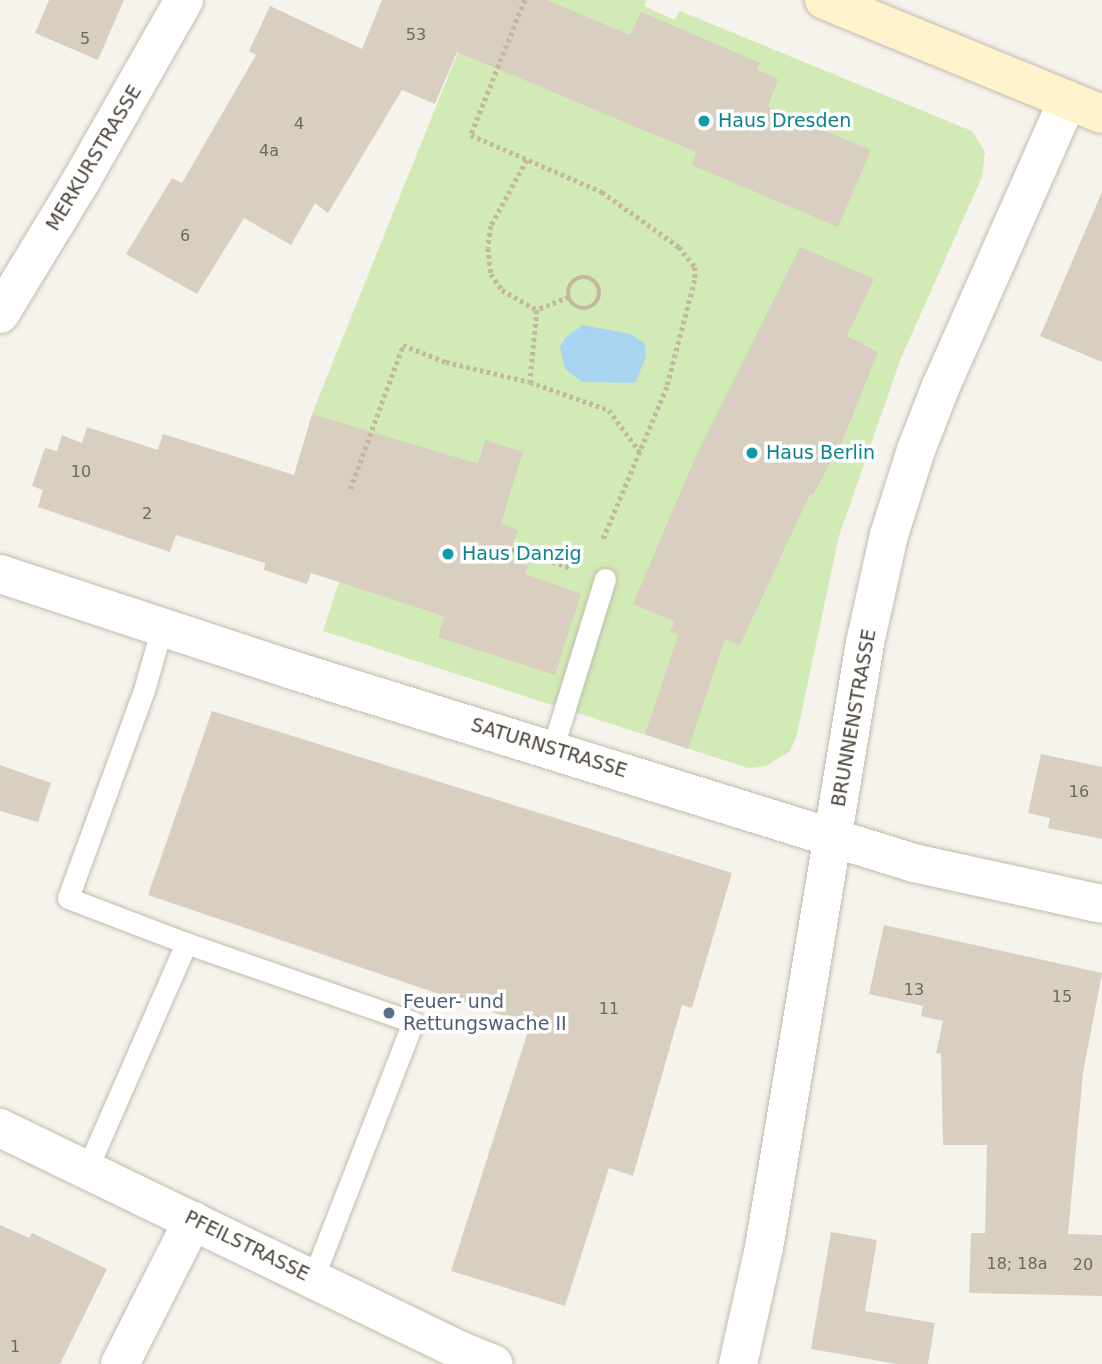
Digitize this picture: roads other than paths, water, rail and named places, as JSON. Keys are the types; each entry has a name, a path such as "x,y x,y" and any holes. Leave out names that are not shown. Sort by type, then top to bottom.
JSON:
{"main road":[{"path":"824,0 1085,107"}],"street":[{"name":"MERKURSTRASSE","path":"0,314 95,157 184,0"},
{"name":"BRUNNENSTRASSE","path":"738,1364 764,1248 865,643 892,523 941,386 1085,107"},
{"name":"SATURNSTRASSE","path":"0,575 914,863 1102,904"},
{"name":"PFEILSTRASSE","path":"0,1128 461,1351 494,1364"},
{"path":"120,1364 193,1220"}],"lane":[{"path":"552,750 597,577"},
{"path":"163,627 144,690 68,898 186,943 413,1022 313,1279"},
{"path":"87,1169 186,943"}],"water":[{"path":"583,325 631,334 645,344 646,357 635,383 582,382 565,369 560,347 566,337"}],"place":[{"name":"Haus Dresden","path":"704,121"},
{"name":"Haus Berlin","path":"752,453"},
{"name":"Haus Danzig","path":"448,554"},
{"name":"Feuer- und Rettungswache II","path":"389,1013"}]}
